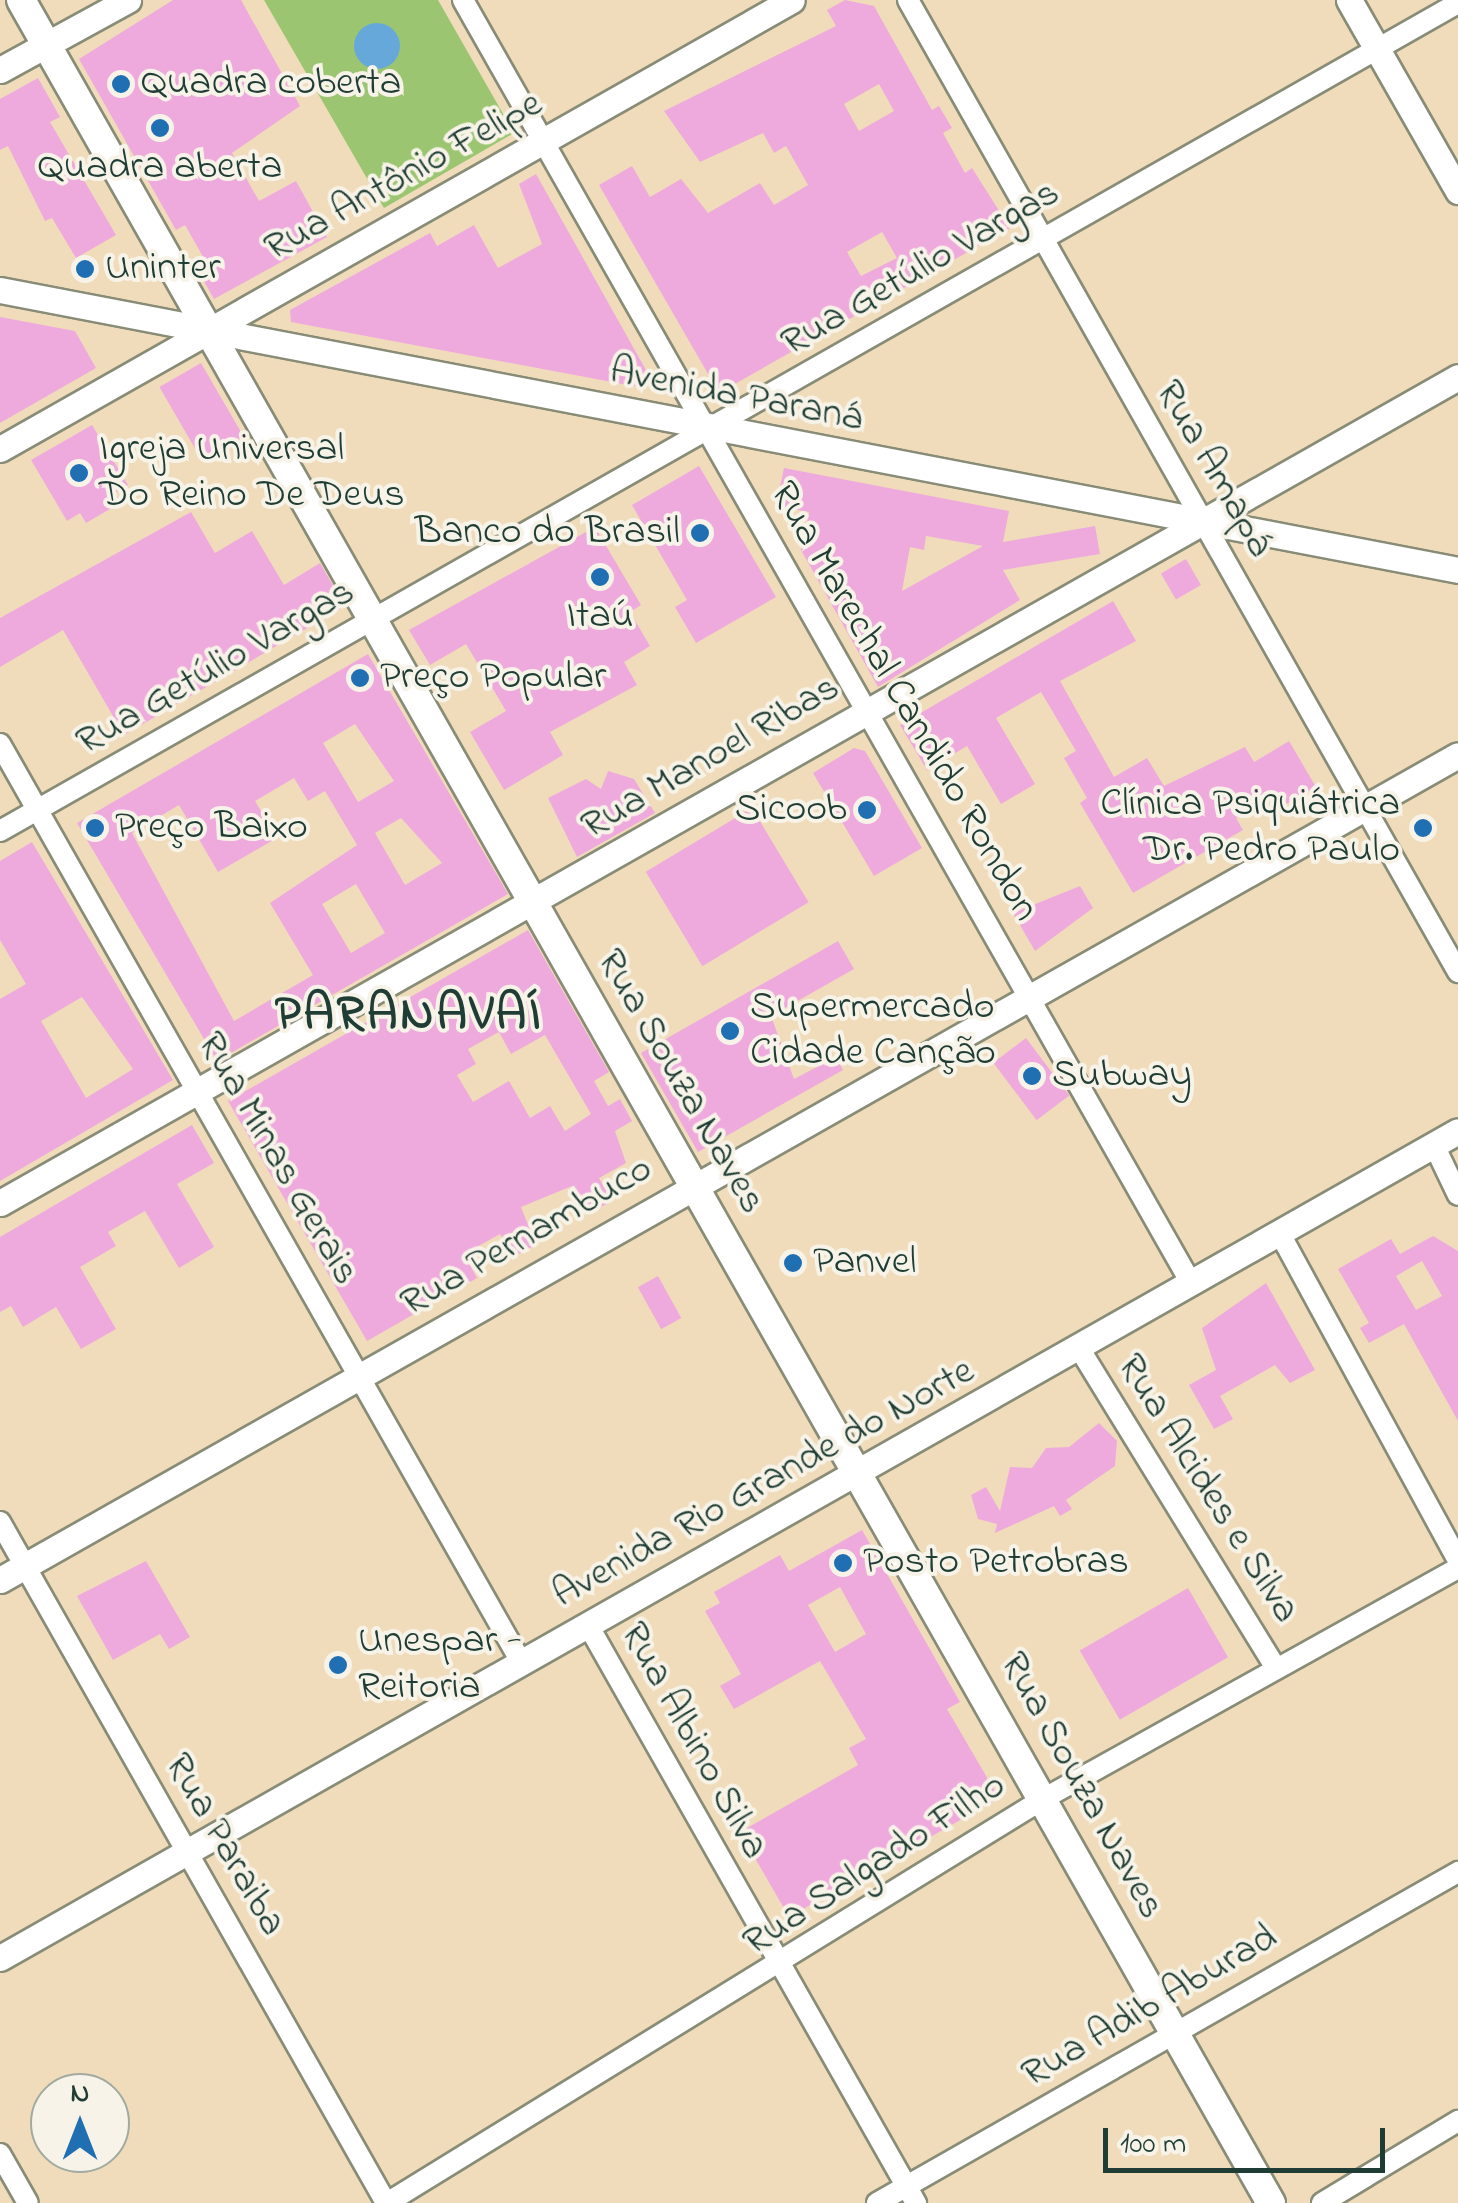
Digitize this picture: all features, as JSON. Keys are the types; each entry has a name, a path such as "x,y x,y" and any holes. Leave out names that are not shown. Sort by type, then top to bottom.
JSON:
{"main road":[{"name":"Rua Souza Naves","path":"21,0 1271,2203"}],"street":[{"path":"0,70 128,0"},
{"name":"Rua Marechal Candido Rondon","path":"463,0 1191,1283"},
{"name":"Rua Antônio Felipe","path":"0,449 792,0"},
{"name":"Rua Amapá","path":"908,0 1458,972"},
{"path":"1349,0 1458,191"},
{"name":"Rua Getúlio Vargas","path":"0,832 1458,3"},
{"name":"Avenida Paraná","path":"0,290 709,430 1458,570"},
{"name":"Rua Manoel Ribas","path":"0,1204 1458,377"},
{"name":"Rua Minas Gerais","path":"0,744 522,1662"},
{"name":"Rua Pernambuco","path":"0,1580 692,1184 1458,755"},
{"name":"Avenida Rio Grande do Norte","path":"0,1958 588,1625 860,1476 1278,1232 1458,1132"},
{"path":"1434,1145 1458,1194"},
{"path":"1278,1232 1458,1564"},
{"name":"Rua Alcides e Silva","path":"1079,1348 1275,1667"},
{"name":"Rua Paraiba","path":"0,1522 387,2203"},
{"name":"Rua Salgado Filho","path":"387,2203 1043,1799 1458,1564"},
{"name":"Rua Albino Silva","path":"588,1625 777,1965 912,2194"},
{"name":"Rua Adib Aburad","path":"876,2203 912,2194 1175,2034 1458,1872"},
{"path":"1322,2203 1458,2121"},
{"path":"0,2154 28,2203"}],"green space":[{"path":"264,0 438,0 514,133 384,208"}],"water":[{"path":"377,23 394,29 400,46 394,63 377,69 360,63 354,46 360,29"}],"building":[{"path":"173,0 241,0 300,106 232,153 259,201 296,181 327,237 214,299 196,267 206,262 185,225 176,230 79,59"},
{"path":"845,0 874,6 932,110 939,106 952,128 943,133 965,173 972,168 1010,228 719,393 599,185 632,166 650,197 681,179 708,213 760,183 774,205 808,185 786,146 774,153 763,133 700,162 664,111 836,26 827,10","holes":["879,84 894,111 859,131 844,104","882,232 897,258 861,276 847,252"]},
{"path":"38,78 60,117 50,122 116,235 76,258 52,218 45,221 8,146 0,150 0,99"},
{"path":"536,174 651,379 644,388 291,322 290,310 430,233 437,246 474,225 498,268 542,244 519,184"},
{"path":"0,317 75,331 96,368 0,423"},
{"path":"201,363 243,437 202,461 159,387"},
{"name":"Igreja Universal Do Reino De Deus","path":"92,425 128,485 115,493 120,503 86,523 80,513 67,521 31,460"},
{"name":"Banco do Brasil","path":"699,466 776,597 696,643 675,607 687,600 632,505"},
{"path":"784,468 1009,511 1003,542 1095,526 1100,554 1003,570 1020,600 878,687 801,550 809,512 776,506","holes":["926,536 983,546 902,591 910,547 924,550"]},
{"path":"191,512 215,553 252,531 284,585 320,563 345,606 124,735 63,630 0,667 0,618"},
{"path":"595,527 641,605 630,612 650,646 624,662 637,685 550,732 563,755 504,790 470,732 506,711 466,644 430,665 409,630"},
{"path":"1186,559 1201,585 1176,599 1161,574"},
{"path":"1113,601 1136,641 1060,681 1114,777 1147,758 1164,786 1245,747 1254,762 1289,741 1316,787 1281,807 1274,796 1236,818 1243,830 1133,893 1080,803 1087,798 1064,758 1076,751 1041,692 996,718 1035,784 1001,804 967,746 927,770 900,725"},
{"path":"368,654 508,894 217,1061 77,823","holes":["355,724 394,781 358,802 323,743","294,778 308,801 325,791 357,845 270,903 313,975 234,1021 132,833 179,805 218,872 277,838 255,801","401,818 442,863 405,885 375,833","356,884 385,933 351,953 322,904"]},
{"name":"Sicoob","path":"854,748 865,751 922,848 874,876 813,773"},
{"path":"608,771 634,779 655,813 577,857 548,798 586,779 601,789"},
{"path":"752,808 809,902 702,966 646,872"},
{"path":"32,842 173,1080 0,1181 0,999 26,984 0,940 0,861","holes":["82,997 133,1069 86,1098 41,1021"]},
{"path":"1080,886 1093,908 1035,951 1013,913"},
{"path":"528,930 609,1072 594,1081 608,1106 620,1099 632,1121 615,1131 626,1163 599,1178 612,1201 588,1214 572,1186 521,1207 536,1245 513,1257 500,1234 464,1254 477,1278 367,1341 228,1101","holes":["499,1032 511,1054 545,1035 591,1114 565,1131 550,1106 530,1118 509,1081 473,1102 457,1075 476,1064 468,1049"]},
{"name":"Supermercado Cidade Canção","path":"838,941 854,969 771,1016 794,1079 836,1057 843,1070 698,1152 641,1053"},
{"name":"Subway","path":"1026,1038 1069,1096 1037,1120 993,1063"},
{"path":"192,1125 214,1163 177,1184 214,1247 179,1268 145,1211 108,1232 116,1246 80,1267 116,1329 81,1349 56,1307 23,1327 11,1306 0,1312 0,1237"},
{"path":"1433,1236 1458,1251 1458,1421 1404,1324 1369,1343 1360,1328 1369,1323 1338,1269 1391,1239 1400,1254","holes":["1422,1261 1442,1296 1416,1310 1396,1276"]},
{"path":"658,1276 681,1318 661,1329 638,1287"},
{"path":"1266,1283 1315,1370 1290,1383 1275,1365 1220,1396 1233,1419 1214,1429 1189,1385 1216,1370 1202,1328"},
{"path":"1099,1423 1117,1441 1115,1466 1066,1500 1072,1509 1060,1516 1054,1506 995,1533 997,1524 978,1519 971,1495 986,1487 1000,1511 1010,1467 1032,1468 1046,1448 1069,1447"},
{"path":"862,1530 960,1702 947,1709 999,1798 789,1917 740,1832 858,1765 849,1748 866,1739 820,1661 734,1709 720,1686 741,1674 705,1611 720,1603 714,1592 780,1555 789,1571","holes":["840,1587 866,1634 835,1652 808,1605"]},
{"path":"146,1561 190,1637 169,1649 160,1634 113,1660 77,1596"},
{"path":"1188,1588 1228,1657 1120,1720 1080,1650"}],"place":[{"name":"Quadra coberta","path":"121,84"},
{"name":"Quadra aberta","path":"160,128"},
{"name":"Uninter","path":"85,269"},
{"name":"Igreja Universal Do Reino De Deus","path":"79,473"},
{"name":"Banco do Brasil","path":"700,533"},
{"name":"Itaú","path":"600,577"},
{"name":"Preço Popular","path":"360,678"},
{"name":"Sicoob","path":"867,810"},
{"name":"Preço Baixo","path":"95,828"},
{"name":"Clínica Psiquiátrica Dr. Pedro Paulo","path":"1423,828"},
{"name":"Supermercado Cidade Canção","path":"730,1031"},
{"name":"Subway","path":"1032,1076"},
{"name":"Panvel","path":"793,1263"},
{"name":"Posto Petrobras","path":"843,1563"},
{"name":"Unespar - Reitoria","path":"338,1665"}],"district":[{"name":"PARANAVAÍ","path":"409,1016"}]}
